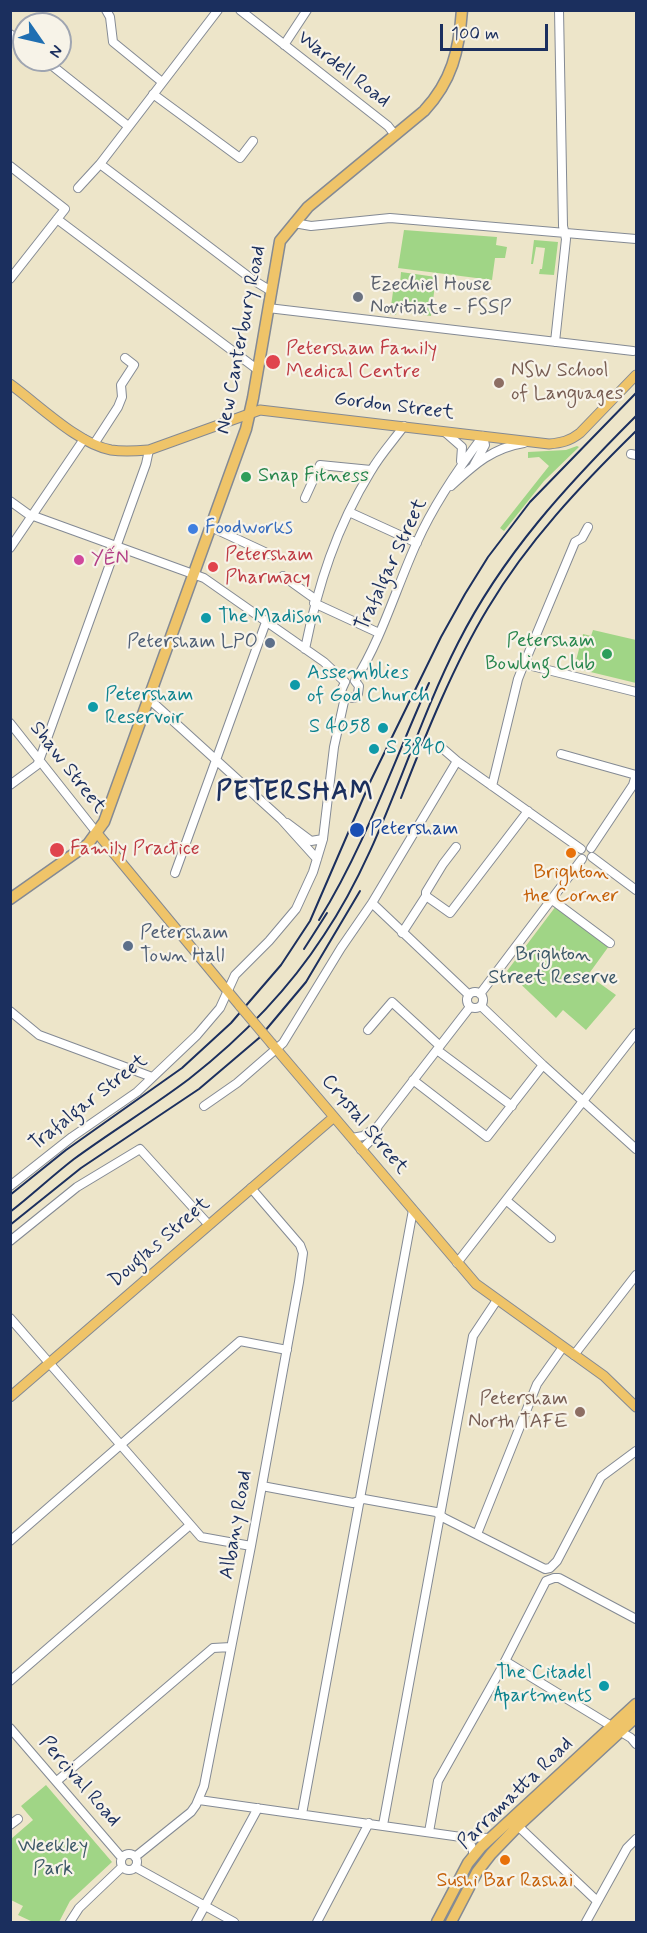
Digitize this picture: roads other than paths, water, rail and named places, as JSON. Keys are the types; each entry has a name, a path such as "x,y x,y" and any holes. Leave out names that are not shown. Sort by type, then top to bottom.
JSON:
{"highway":[{"name":"New Canterbury Road","path":"97,834 104,822 195,574 249,414 278,248 284,234 323,194 424,111 445,84 458,46 462,10"},
{"path":"10,899 88,844 97,834"},
{"name":"Parramatta Road","path":"451,1923 483,1862 616,1729 636,1704"},
{"name":"Parramatta Road","path":"437,1923 474,1855 490,1838 616,1729 636,1717"}],"main road":[{"name":"Gordon Street","path":"10,384 84,440 112,450 130,452 149,450 265,410 560,443 572,439 636,375"},
{"name":"Crystal Street","path":"97,834 476,1284 604,1376 636,1407"},
{"name":"Douglas Street","path":"10,1396 334,1117"}],"street":[{"path":"106,10 110,17 113,42 162,82"},
{"path":"78,188 100,164 218,10"},
{"name":"Wardell Road","path":"240,10 388,126 395,135"},
{"path":"284,45 307,10"},
{"path":"555,342 566,239 563,226 559,10"},
{"path":"60,72 128,126"},
{"path":"153,94 240,158 253,141"},
{"path":"100,164 253,280 271,291"},
{"path":"10,166 65,208 10,279"},
{"path":"294,223 311,226 390,218 636,239"},
{"path":"57,219 258,370"},
{"path":"268,309 633,351"},
{"path":"94,444 118,407 122,398 121,385 134,365 125,358"},
{"path":"305,649 315,601 330,553 371,470 404,426"},
{"path":"443,431 462,447 463,457 458,468"},
{"path":"473,466 485,445 483,436"},
{"name":"Trafalgar Street","path":"355,681 379,633 417,543 458,468 483,436"},
{"path":"10,548 84,440"},
{"path":"445,491 473,466 492,453 507,446 535,442"},
{"path":"10,784 37,765 39,761 146,464 149,450"},
{"path":"305,498 320,465 371,470"},
{"path":"10,501 33,515 204,578 305,649 345,682"},
{"path":"349,512 417,543"},
{"path":"211,527 269,554"},
{"path":"492,786 518,679 575,542 582,538 588,527"},
{"path":"283,576 315,601 379,633"},
{"path":"175,873 266,622"},
{"path":"524,664 636,692"},
{"path":"355,681 359,686 358,694 351,698 345,697 341,688 345,682 355,681"},
{"name":"Trafalgar Street","path":"13,1182 136,1092 152,1077 211,1020 220,1008 235,975 296,909 303,897 323,839 334,747 345,697"},
{"path":"149,699 281,819 311,841 323,839"},
{"name":"Shaw Street","path":"10,723 97,834"},
{"path":"442,748 581,849"},
{"path":"561,754 636,775 633,785 591,848"},
{"path":"204,1106 290,1033 341,948 372,903 457,761"},
{"path":"426,896 450,913 528,811"},
{"path":"281,819 317,859"},
{"path":"402,933 443,864 456,847"},
{"path":"581,849 591,848"},
{"path":"591,848 592,857"},
{"path":"581,849 582,859"},
{"path":"582,859 588,860 592,857"},
{"path":"592,857 636,890"},
{"path":"480,994 582,859"},
{"path":"551,899 610,943"},
{"path":"372,903 469,995"},
{"path":"470,1007 467,1001 469,995 476,992 480,994"},
{"path":"480,994 483,1001 481,1006"},
{"path":"368,1030 392,1002 438,1048 512,1106"},
{"path":"470,1007 481,1006"},
{"path":"481,1006 636,1149"},
{"path":"361,1149 374,1137 378,1126 470,1007"},
{"path":"10,1011 39,1035 152,1077"},
{"path":"457,1263 636,1033"},
{"path":"413,1080 487,1137 543,1065"},
{"path":"352,1138 363,1136 378,1126"},
{"path":"10,1241 77,1188 140,1149 208,1224"},
{"name":"Albany Road","path":"135,1857 191,1812 199,1800 212,1746 251,1546 303,1253 300,1245 251,1188"},
{"path":"507,1201 551,1238"},
{"path":"302,1814 413,1210"},
{"path":"574,1355 636,1275"},
{"path":"383,1825 473,1336 497,1300"},
{"path":"10,1318 201,1537 251,1546"},
{"path":"10,1541 240,1341 286,1350"},
{"path":"477,1534 537,1384 563,1347"},
{"path":"262,1486 353,1503 364,1498 436,1512 540,1568 550,1568 556,1561 601,1477 636,1451"},
{"path":"10,1681 190,1525"},
{"path":"429,1832 438,1781 505,1661 543,1585 550,1579 562,1580 636,1619"},
{"path":"57,1781 213,1648 231,1647"},
{"path":"505,1661 616,1729 636,1744"},
{"name":"Percival Road","path":"10,1728 122,1858"},
{"path":"199,1800 461,1837 490,1838"},
{"path":"196,1923 258,1808"},
{"path":"10,1825 18,1819"},
{"path":"317,1923 369,1823"},
{"path":"518,1826 597,1901"},
{"path":"461,1837 471,1845 474,1855"},
{"path":"586,1923 627,1848 635,1842"},
{"path":"70,1923 79,1908 122,1867 122,1858 128,1854 135,1857 135,1867"},
{"path":"122,1867 128,1870 135,1867"},
{"path":"135,1867 234,1923"}],"railway":[{"path":"10,1195 66,1150 182,1068 231,1023 281,965 310,921 371,780 441,637 465,594 488,557 530,502 636,393"},
{"path":"10,1212 74,1159 208,1064 245,1030 295,975 324,935 363,865 441,679 476,611 495,580 538,522 585,468 636,416"},
{"path":"401,798 452,676 475,630 504,583 556,515 636,431"},
{"path":"319,920 365,834 429,683"},
{"path":"10,1225 81,1168 199,1089 259,1038 306,982 360,891"},
{"path":"304,949 327,913"}],"place":[{"name":"Ezechiel House Novitiate - FSSP","path":"358,297"},
{"name":"Petersham Family Medical Centre","path":"273,362"},
{"name":"NSW School of Languages","path":"499,383"},
{"name":"Snap Fitness","path":"246,477"},
{"name":"Foodworks","path":"193,529"},
{"name":"YẾN","path":"79,560"},
{"name":"Petersham Pharmacy","path":"213,567"},
{"name":"The Madison","path":"206,618"},
{"name":"Petersham LPO","path":"270,643"},
{"name":"Petersham Bowling Club","path":"607,654"},
{"name":"Assemblies of God Church","path":"295,685"},
{"name":"Petersham Reservoir","path":"93,707"},
{"name":"S 4058","path":"383,728"},
{"name":"S 3840","path":"374,749"},
{"name":"Petersham","path":"357,830"},
{"name":"Family Practice","path":"57,850"},
{"name":"Brighton the Corner","path":"571,853"},
{"name":"Petersham Town Hall","path":"128,946"},
{"name":"Petersham North TAFE","path":"580,1412"},
{"name":"The Citadel Apartments","path":"604,1686"},
{"name":"Sushi Bar Rashai","path":"505,1860"}],"district":[{"name":"PETERSHAM","path":"295,794"}],"park label":[{"name":"Brighton Street Reserve","path":"553,968"},
{"name":"Weekley Park","path":"53,1858"}]}
